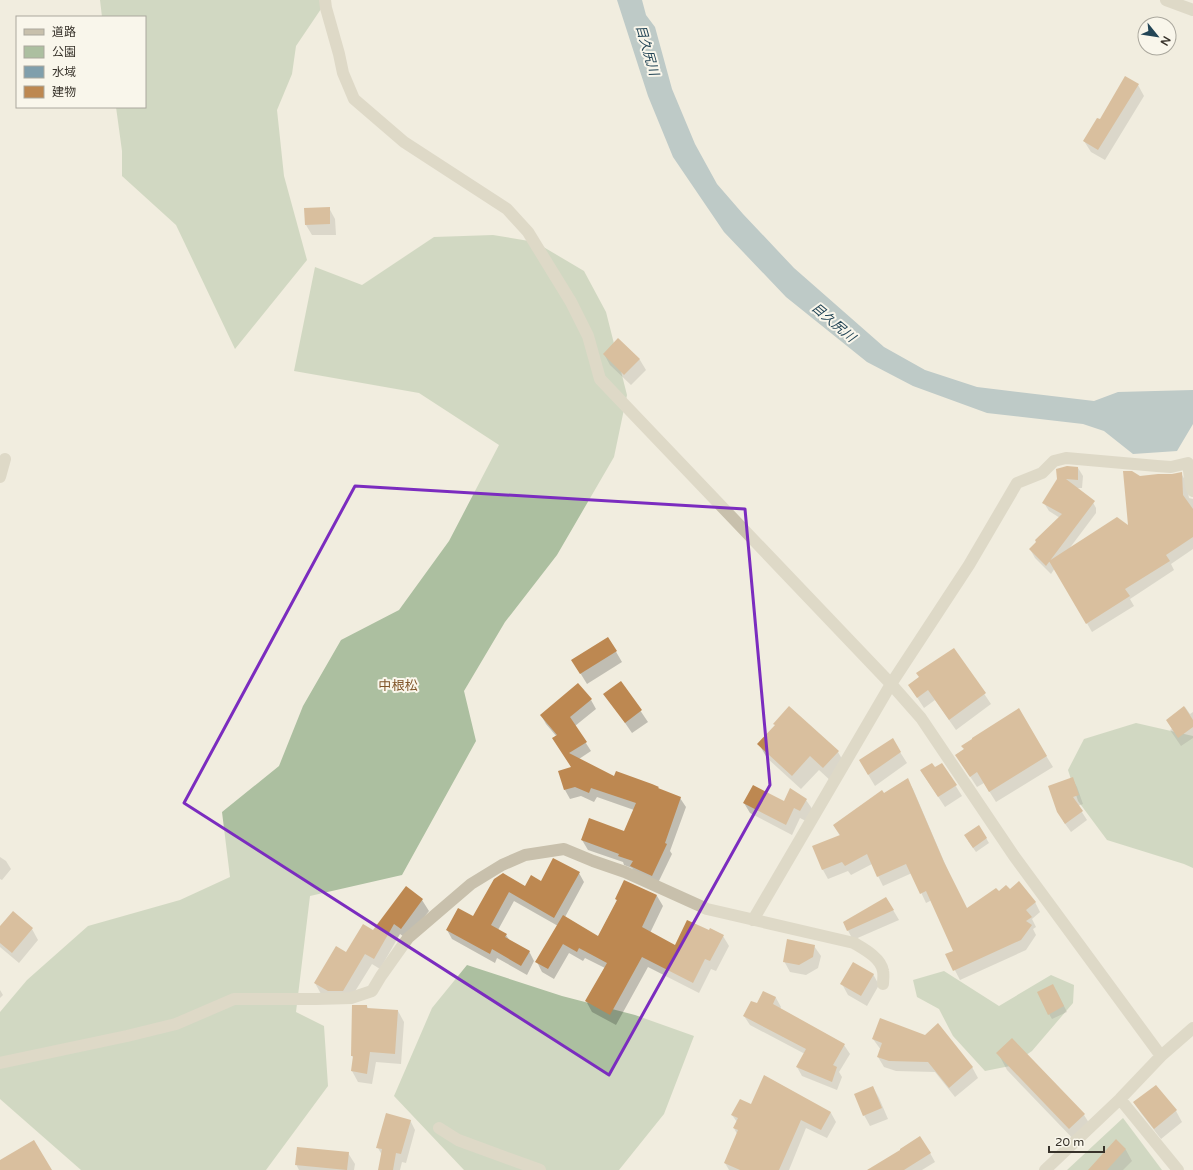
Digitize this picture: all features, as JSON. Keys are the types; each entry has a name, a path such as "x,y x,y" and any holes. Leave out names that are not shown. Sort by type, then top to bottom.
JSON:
{"street":[{"path":"325,0 343,74 354,99 404,142 508,209 528,232 571,302 588,336 600,379 891,684 921,718 1014,856 1162,1056"},
{"path":"1166,0 1193,10"},
{"path":"753,920 891,684 968,564 1017,483 1042,473 1054,461 1066,458 1171,467 1188,463 1193,491"},
{"path":"0,477 5,459"},
{"path":"0,1063 176,1024 234,999 350,998 372,991 408,938 471,884 502,865 525,855 564,849 625,872 707,909 854,943 870,953 877,960 883,970 883,984"},
{"path":"1045,1170 1120,1099 1162,1056 1193,1028"},
{"path":"1120,1099 1178,1170"},
{"path":"439,1128 458,1140 540,1170"}],"highlighted area":[{"path":"355,486 745,509 770,785 609,1075 184,803"}],"green space":[{"path":"100,0 321,0 321,9 296,46 292,74 277,110 284,176 307,260 235,349 176,225 122,176 122,151 116,108 146,108 146,16 102,16"},
{"path":"493,235 535,242 584,271 606,312 627,395 614,457 557,555 505,622 464,691 476,741 402,875 310,896 296,1012 324,1026 328,1086 266,1170 81,1170 0,1099 0,1012 27,980 88,926 180,900 230,877 222,812 279,766 303,706 341,640 399,610 449,541 499,445 419,393 294,371 315,267 362,285 434,237"},
{"path":"1136,723 1193,736 1193,868 1107,840 1078,801 1068,770 1084,739"},
{"path":"467,965 562,996 635,1015 694,1036 664,1114 619,1170 464,1170 394,1096 432,1008"},
{"path":"944,971 999,1006 1051,975 1074,985 1073,1003 1032,1051 1010,1066 985,1071 953,1036 939,1009 917,997 913,980"},
{"path":"1123,1118 1162,1170 1067,1170"}],"water":[{"name":"目久尻川","path":"617,0 642,0 646,15 655,27 672,89 695,144 717,184 794,268 884,347 925,370 977,387 1094,401 1118,392 1193,390 1193,424 1177,451 1133,454 1104,431 1083,424 987,413 913,386 867,362 786,297 724,232 673,157 648,96"}],"building":[{"path":"1125,76 1139,84 1098,150 1083,141 1097,118 1100,119"},
{"path":"330,207 330,224 305,225 304,208"},
{"path":"618,338 640,359 624,375 603,354"},
{"path":"1067,466 1078,467 1078,480 1066,479 1095,501 1046,566 1029,549 1036,542 1035,540 1062,514 1042,503 1057,479 1056,469"},
{"path":"1123,471 1132,471 1140,476 1182,472 1183,495 1193,509 1193,537 1166,555 1170,561 1125,589 1130,596 1086,624 1049,561 1117,517 1128,525"},
{"path":"608,637 617,651 580,674 571,660"},
{"path":"954,648 986,693 949,720 928,690 917,698 908,685 919,677 916,673"},
{"path":"621,681 642,710 625,723 603,694"},
{"path":"578,683 592,699 570,717 587,742 569,753 614,776 616,771 652,784 681,797 665,843 667,844 652,876 630,866 633,861 618,856 619,854 581,840 589,818 624,831 636,803 591,788 589,793 575,787 564,790 558,771 571,767 552,738 557,735 540,715"},
{"path":"789,706 839,751 823,768 810,756 792,776 757,744 775,725 773,724"},
{"path":"1184,706 1193,720 1193,727 1178,738 1166,720"},
{"path":"1019,708 1047,756 989,792 977,772 970,777 955,755 964,749 961,746"},
{"path":"893,738 901,752 868,775 859,760"},
{"path":"932,763 935,767 942,763 957,785 938,797 920,770"},
{"path":"1073,777 1079,795 1073,797 1083,811 1065,824 1057,812 1048,786"},
{"path":"908,778 944,862 967,908 996,888 999,891 1006,885 1010,889 1019,881 1036,902 1026,910 1032,917 1026,921 1032,925 1021,940 953,971 945,954 953,951 926,891 920,894 906,864 877,877 867,854 845,866 842,862 822,870 812,846 840,835 833,825 882,790 884,793"},
{"path":"753,785 784,801 790,788 807,799 800,811 794,808 786,825 743,803"},
{"path":"979,825 987,838 973,848 964,835"},
{"path":"553,858 580,872 554,918 509,892 491,925 507,934 505,937 530,951 521,966 492,949 490,954 446,930 458,908 473,916 494,879 503,873 525,886 531,875 541,881"},
{"path":"624,880 657,895 642,927 675,945 687,920 709,930 710,928 724,935 710,961 705,959 693,983 642,957 610,1015 585,1001 607,963 579,948 577,952 563,944 548,969 535,962 563,915 598,936 617,900 615,899"},
{"path":"406,886 423,899 401,929 394,924 374,959 365,954 343,991 328,991 314,983 336,946 346,952 363,924 373,930"},
{"path":"886,897 894,910 847,931 843,922"},
{"path":"13,911 33,928 12,953 0,943 0,926"},
{"path":"787,939 815,945 813,957 799,965 783,962"},
{"path":"853,962 874,974 861,996 840,984"},
{"path":"1053,984 1064,1006 1048,1015 1037,992"},
{"path":"763,991 776,997 773,1004 845,1044 833,1065 837,1067 832,1082 796,1067 806,1049 743,1016 751,1001 757,1003"},
{"path":"352,1005 367,1005 367,1008 398,1010 395,1054 370,1052 367,1074 351,1071 353,1056 351,1056"},
{"path":"880,1018 925,1035 938,1023 973,1067 949,1088 928,1062 889,1061 877,1057 882,1043 872,1039"},
{"path":"1012,1038 1085,1114 1069,1129 996,1053"},
{"path":"764,1075 831,1112 821,1130 801,1120 779,1170 740,1170 724,1163 738,1130 733,1128 738,1118 731,1115 740,1099 751,1104"},
{"path":"1156,1085 1177,1110 1154,1129 1133,1102"},
{"path":"873,1086 882,1108 863,1116 854,1094"},
{"path":"386,1113 411,1120 401,1154 396,1153 393,1170 378,1170 382,1149 376,1148"},
{"path":"920,1136 931,1153 904,1170 867,1170 900,1150"},
{"path":"1116,1139 1126,1149 1107,1170 1088,1170"},
{"path":"34,1140 52,1170 0,1170 0,1160"},
{"path":"297,1147 349,1152 347,1170 295,1165"}],"district":[{"name":"中根松","path":"398,685"}]}
